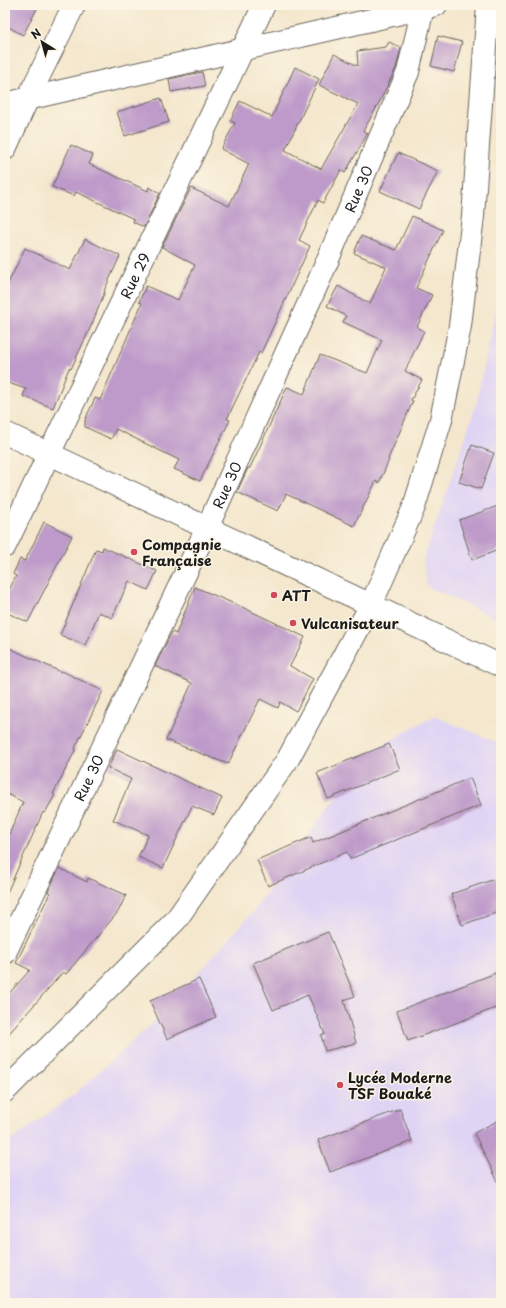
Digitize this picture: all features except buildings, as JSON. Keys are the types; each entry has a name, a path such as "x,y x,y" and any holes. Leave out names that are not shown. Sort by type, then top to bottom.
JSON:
{"street":[{"path":"5,149 28,98 74,5"},
{"name":"Rue 29","path":"5,546 264,5"},
{"path":"5,1091 176,920 288,759 371,605 414,507 442,420 460,326 473,216 488,5"},
{"path":"5,104 430,6"},
{"name":"Rue 30","path":"5,953 207,528 320,278 408,72 430,6"},
{"path":"5,433 501,666"}],"shaded area":[{"path":"501,286 501,621 427,586 423,560 476,405"},
{"name":"Lycée Moderne TSF Bouaké","path":"434,716 501,744 501,1303 5,1303 5,1145 76,1093 157,1019 253,912 366,754"}],"place":[{"name":"Compagnie Française","path":"134,552"},
{"name":"ATT","path":"274,595"},
{"name":"Vulcanisateur","path":"293,623"},
{"name":"Lycée Moderne TSF Bouaké","path":"340,1085"}]}
